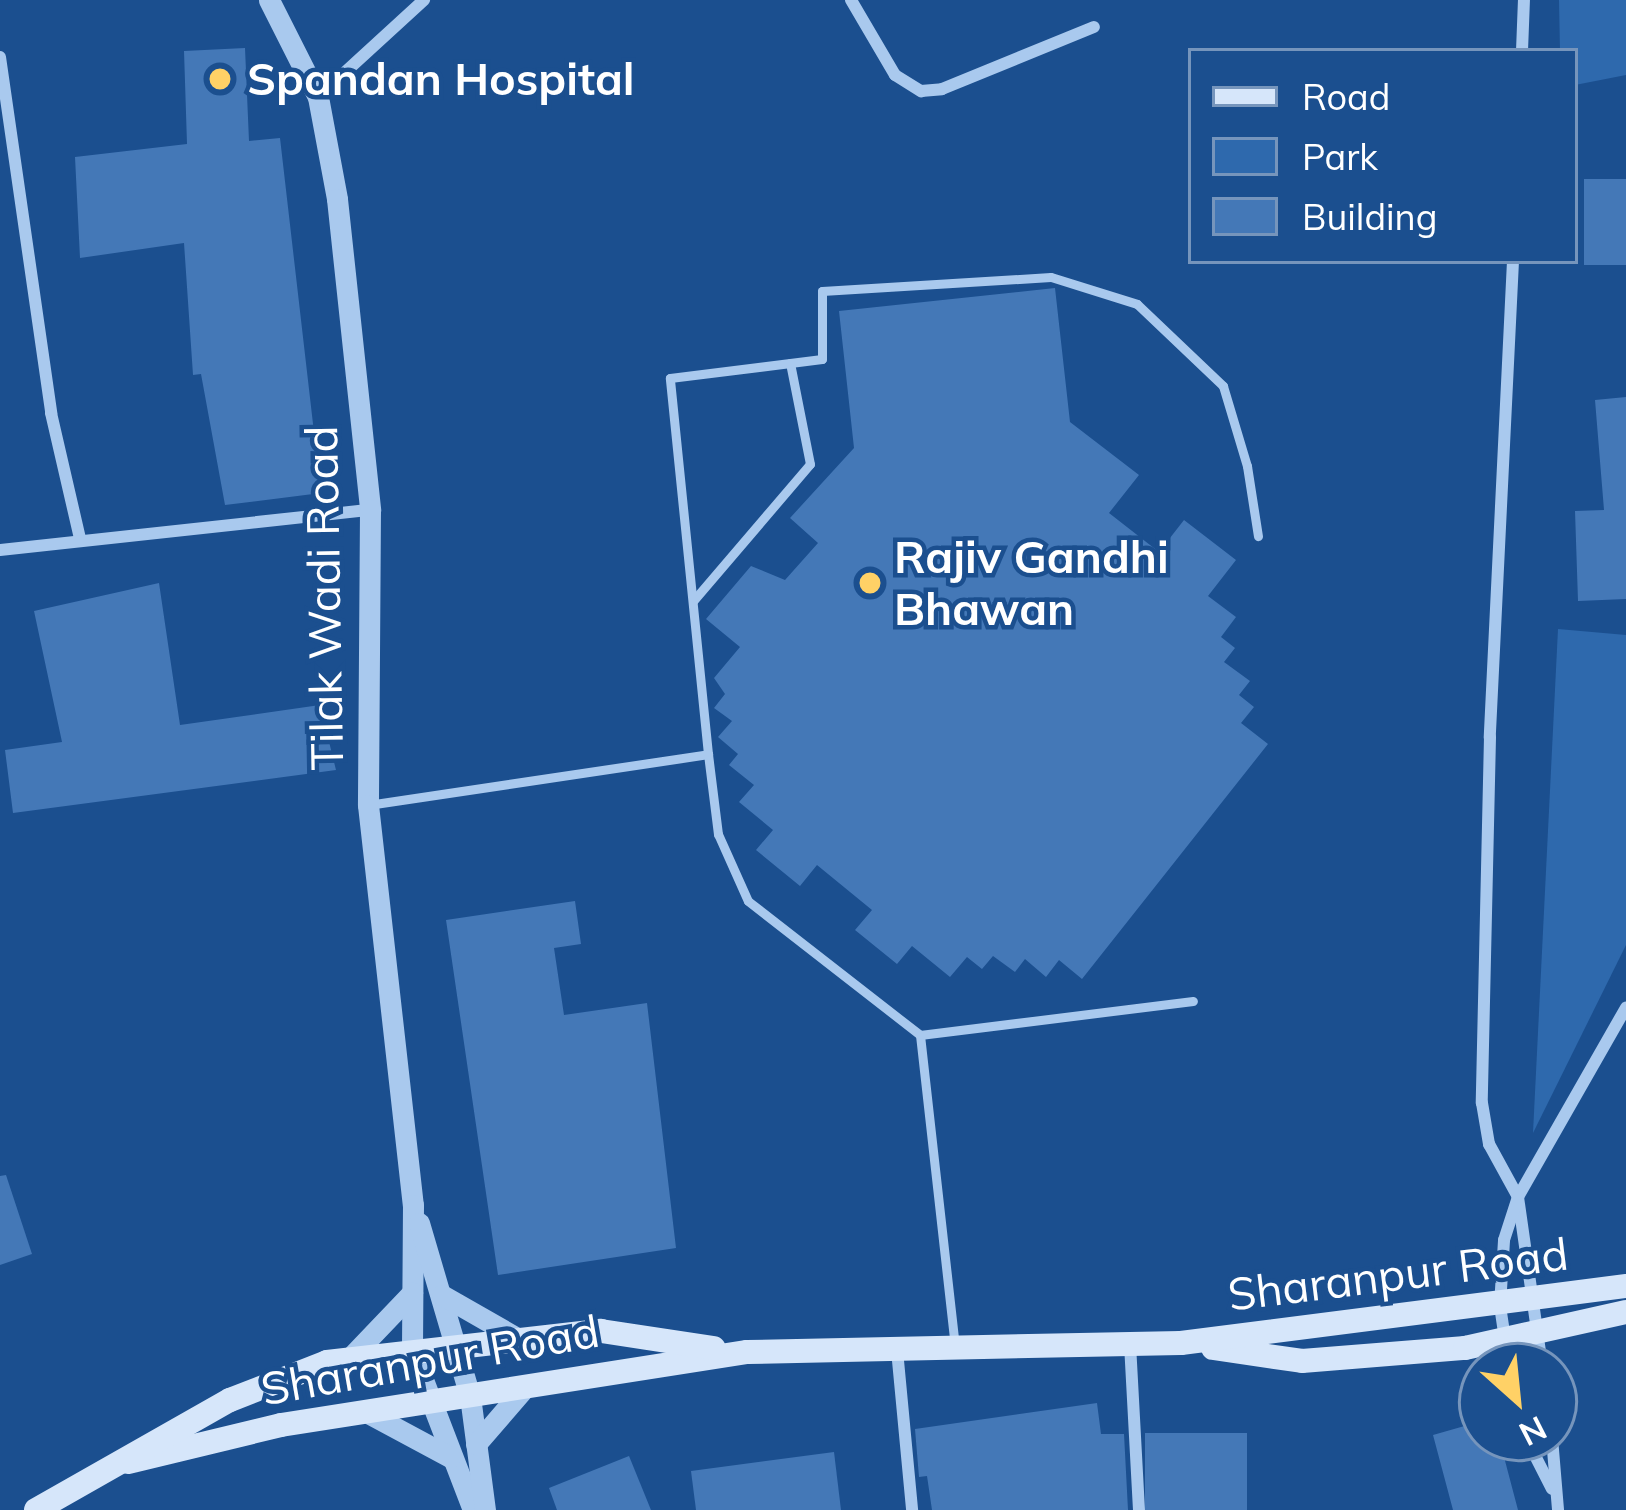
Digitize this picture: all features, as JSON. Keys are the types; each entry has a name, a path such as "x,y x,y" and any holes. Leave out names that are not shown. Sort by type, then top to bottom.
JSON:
{"main road":[{"name":"Sharanpur Road","path":"128,1462 281,1425 747,1352 1181,1343 1500,1306 1626,1286"},
{"name":"Sharanpur Road","path":"1525,1342 1538,1334 1626,1312"},
{"name":"Sharanpur Road","path":"35,1510 128,1462 230,1400 327,1362 602,1331 747,1352"},
{"name":"Sharanpur Road","path":"1181,1343 1302,1360 1458,1355"}],"street":[{"name":"Tilak Wadi Road","path":"269,0 318,97 337,199 370,510 368,805 413,1205"},
{"path":"318,97 424,0"},
{"path":"851,0 896,75 921,91 942,89 1094,27"},
{"path":"1522,48 1524,0"},
{"path":"0,57 51,413 80,539"},
{"path":"1513,264 1490,737 1482,1081 1489,1144 1518,1196 1537,1300 1539,1342"},
{"path":"0,550 370,510"},
{"path":"1505,1342 1500,1306 1504,1240 1518,1196 1626,1008"},
{"path":"413,1205 412,1351 428,1404 473,1510"},
{"path":"413,1205 470,1396 485,1510"},
{"path":"348,1360 412,1293"},
{"path":"442,1295 517,1338"},
{"path":"1130,1344 1139,1510"},
{"path":"897,1349 913,1510"},
{"path":"476,1444 527,1385"},
{"path":"368,1413 450,1457"},
{"path":"1538,1462 1558,1510"},
{"path":"1552,1462 1552,1490"}],"lane":[{"path":"1193,1001 920,1035 748,901 718,834 670,378 822,359 821,291 1051,277 1137,304 1223,386 1247,466 1258,536"},
{"path":"693,601 810,464 790,363"},
{"path":"368,805 708,754"},
{"path":"920,1035 955,1348"}],"green space":[{"path":"1559,0 1626,0 1626,75 1578,84 1578,48 1560,48"},
{"path":"1558,629 1626,635 1626,945 1533,1133"}],"building":[{"path":"245,48 249,141 280,138 321,493 225,505 201,374 193,375 184,243 80,258 75,157 187,144 184,51"},
{"path":"1584,179 1626,179 1626,265 1584,265"},
{"path":"1055,288 1070,422 1139,475 1109,513 1159,552 1184,520 1236,560 1208,596 1236,617 1221,637 1235,648 1224,662 1250,681 1239,695 1254,707 1241,723 1268,744 1082,979 1059,960 1046,977 1025,959 1015,972 993,956 982,969 967,957 950,977 912,946 897,964 855,930 872,910 817,865 800,886 756,850 773,830 739,802 754,785 729,765 738,754 718,737 732,721 714,708 725,694 714,678 740,647 706,619 751,566 785,580 818,543 790,518 854,448 839,311"},
{"path":"1626,397 1626,599 1578,601 1575,511 1604,510 1595,400"},
{"path":"159,583 180,725 320,705 336,770 13,813 5,750 62,742 34,611"},
{"path":"575,901 581,944 554,948 564,1015 647,1003 676,1248 498,1275 446,920"},
{"path":"6,1175 32,1254 0,1265 0,1176"},
{"path":"1097,1403 1101,1434 1124,1434 1128,1510 932,1510 927,1476 919,1477 915,1429"},
{"path":"1458,1428 1458,1462 1505,1462 1518,1510 1453,1510 1433,1435"},
{"path":"1145,1433 1247,1433 1247,1510 1145,1510"},
{"path":"834,1452 841,1510 696,1510 691,1471"},
{"path":"629,1456 651,1510 557,1510 549,1488"}],"place":[{"name":"Spandan Hospital","path":"220,79"},
{"name":"Rajiv Gandhi Bhawan","path":"870,583"}]}
